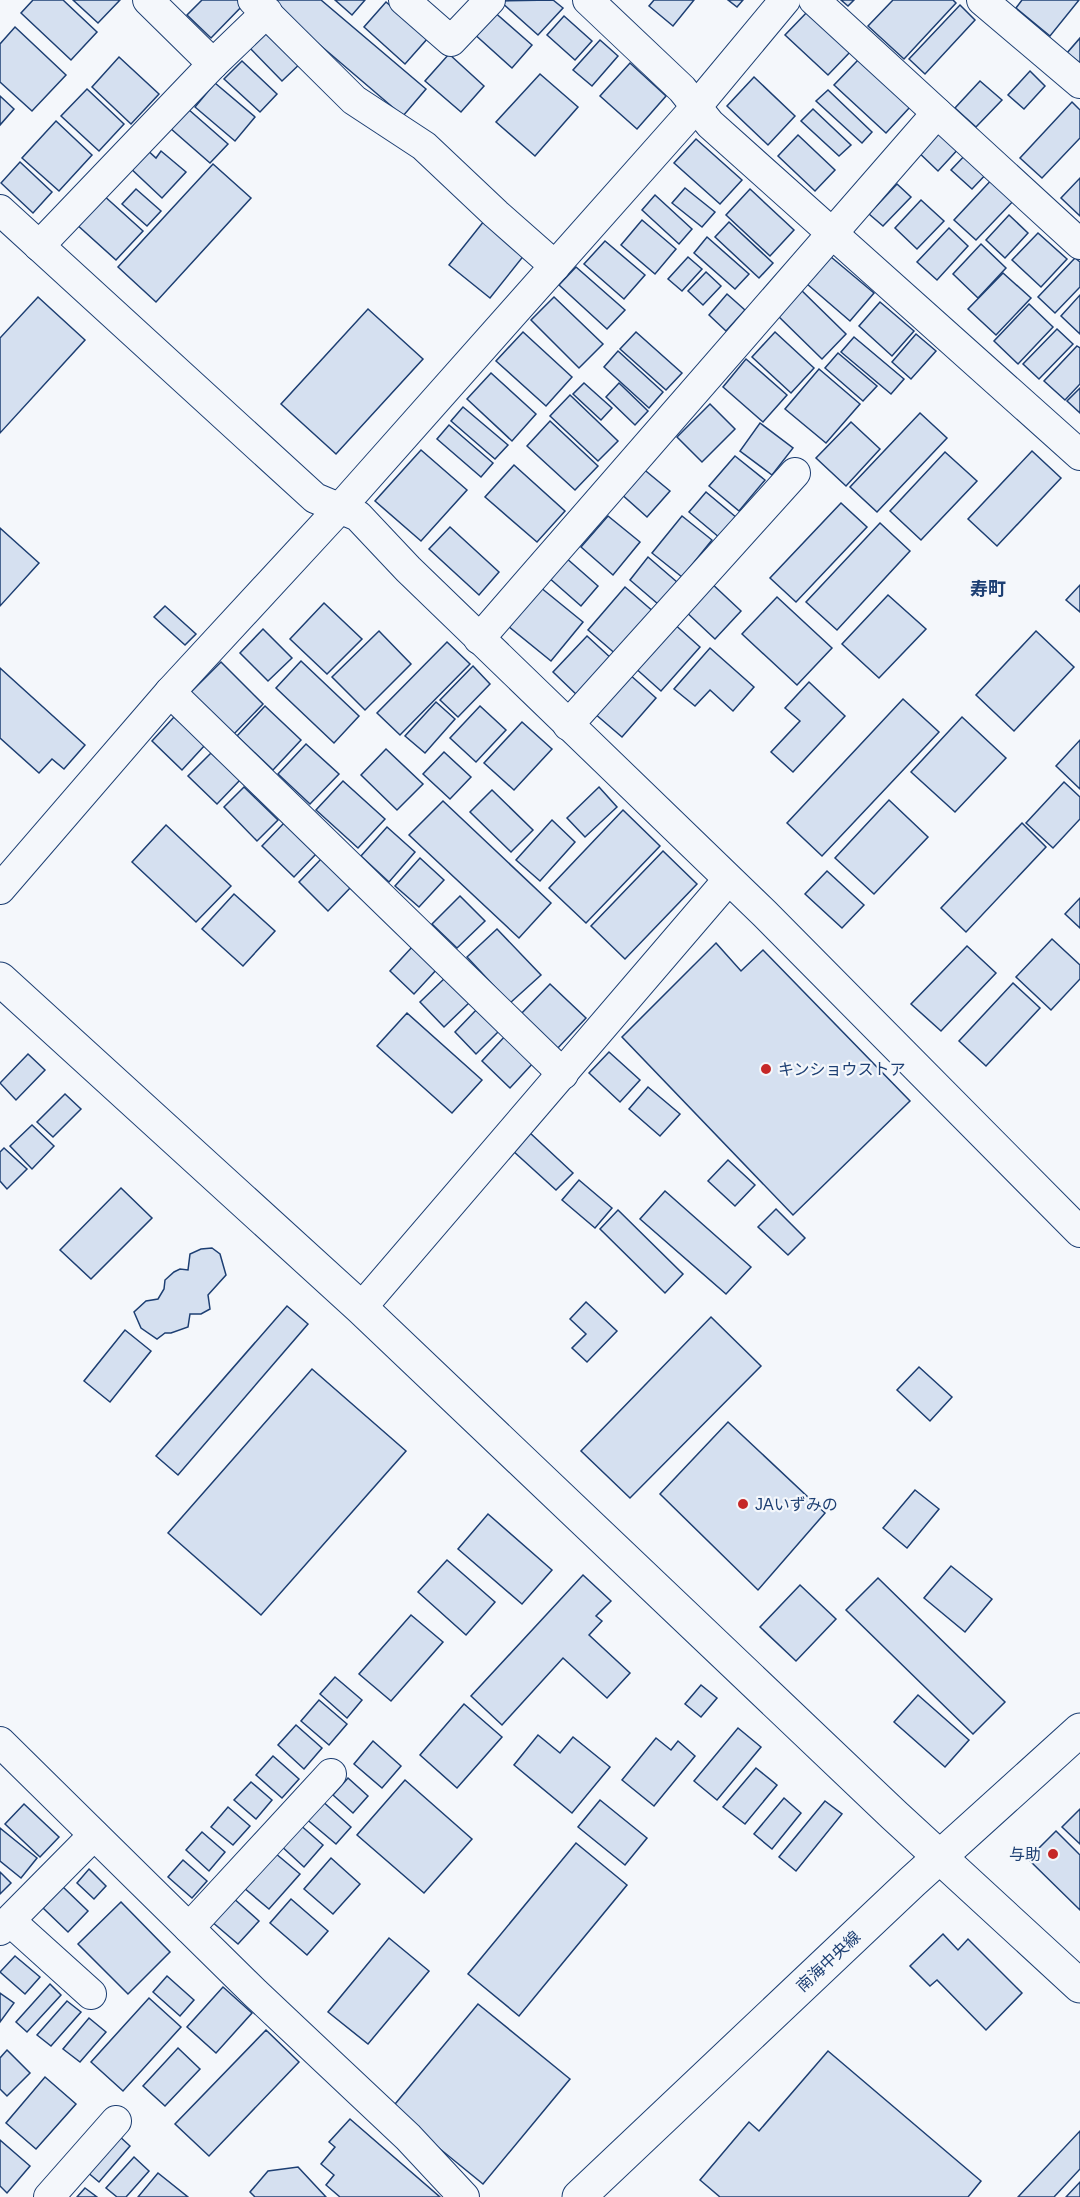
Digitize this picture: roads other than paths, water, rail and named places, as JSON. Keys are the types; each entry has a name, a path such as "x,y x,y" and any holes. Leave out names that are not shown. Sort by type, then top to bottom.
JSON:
{"street":[{"path":"404,0 451,41 490,0"},
{"path":"588,0 682,88 710,124 1080,455"},
{"path":"0,889 170,692 340,508 696,107 785,0"},
{"path":"814,0 1080,244"},
{"path":"982,0 1080,83"},
{"path":"135,3 213,64"},
{"path":"39,246 213,64 260,6 354,100 424,146 555,266"},
{"path":"479,639 937,113"},
{"path":"0,210 315,498 358,516 479,639 765,914 1080,1232"},
{"path":"568,725 795,473"},
{"path":"170,692 563,1074"},
{"path":"361,1308 728,880"},
{"path":"0,979 361,1308 940,1858 1080,1986"},
{"name":"南海中央線","path":"579,2197 912,1882 1080,1730"},
{"path":"0,1742 255,1994 408,2137 464,2197"},
{"path":"189,1928 331,1774"},
{"path":"91,1994 5,1925 94,1835"},
{"path":"49,2197 116,2121"}],"place":[{"name":"キンショウストア","path":"766,1069"},
{"name":"JAいずみの","path":"743,1504"},
{"name":"与助","path":"1053,1854"}],"district":[{"name":"寿町","path":"988,589"}]}
